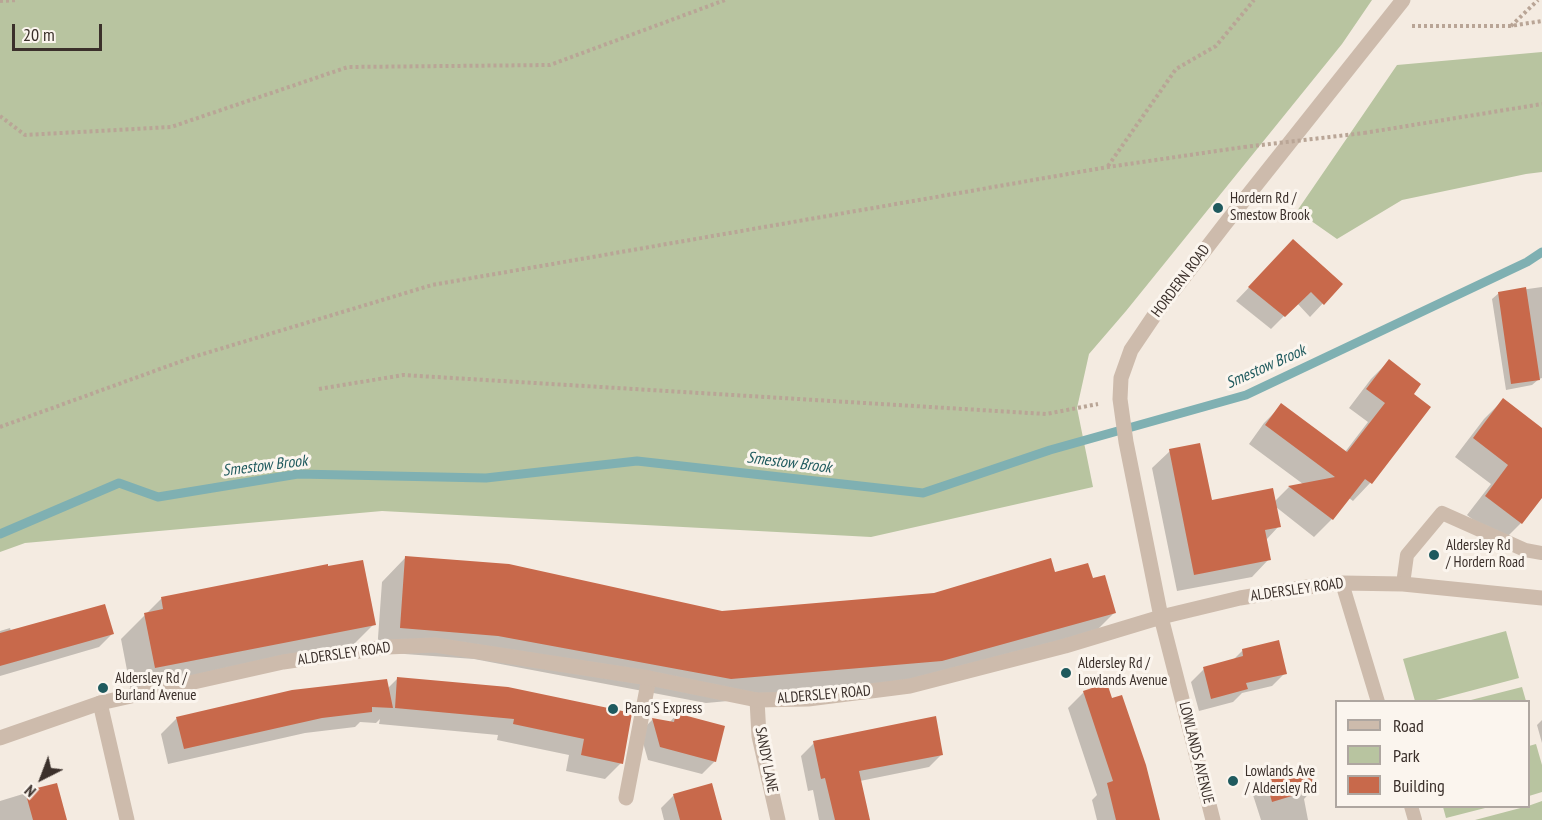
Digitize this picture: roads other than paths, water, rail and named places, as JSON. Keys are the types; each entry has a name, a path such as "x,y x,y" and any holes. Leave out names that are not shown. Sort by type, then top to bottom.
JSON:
{"street":[{"name":"HORDERN ROAD","path":"1161,617 1126,442 1120,399 1121,378 1131,350 1154,316 1225,224 1404,0"},
{"name":"ALDERSLEY ROAD","path":"0,738 100,703 295,660 387,647 435,645 649,678 713,693 757,700 808,699 910,686 1239,598 1342,583 1403,584 1542,598"},
{"name":"LOWLANDS AVENUE","path":"1161,617 1213,820"},
{"path":"626,798 649,678"},
{"name":"SANDY LANE","path":"757,700 759,736 778,820"},
{"path":"100,703 127,820"}],"lane":[{"path":"1403,584 1407,555 1442,513 1525,550 1542,553"},
{"path":"1342,583 1377,700"}],"waterway":[{"name":"Smestow Brook","path":"0,534 119,483 158,497 298,474 486,478 637,461 923,493 1050,450 1246,395 1527,262 1542,252"}],"place":[{"name":"Hordern Rd / Smestow Brook","path":"1218,208"},
{"name":"Aldersley Rd / Hordern Road","path":"1434,555"},
{"name":"Aldersley Rd / Lowlands Avenue","path":"1066,673"},
{"name":"Aldersley Rd / Burland Avenue","path":"103,688"},
{"name":"Pang'S Express","path":"613,709"},
{"name":"Lowlands Ave / Aldersley Rd","path":"1233,781"}]}
